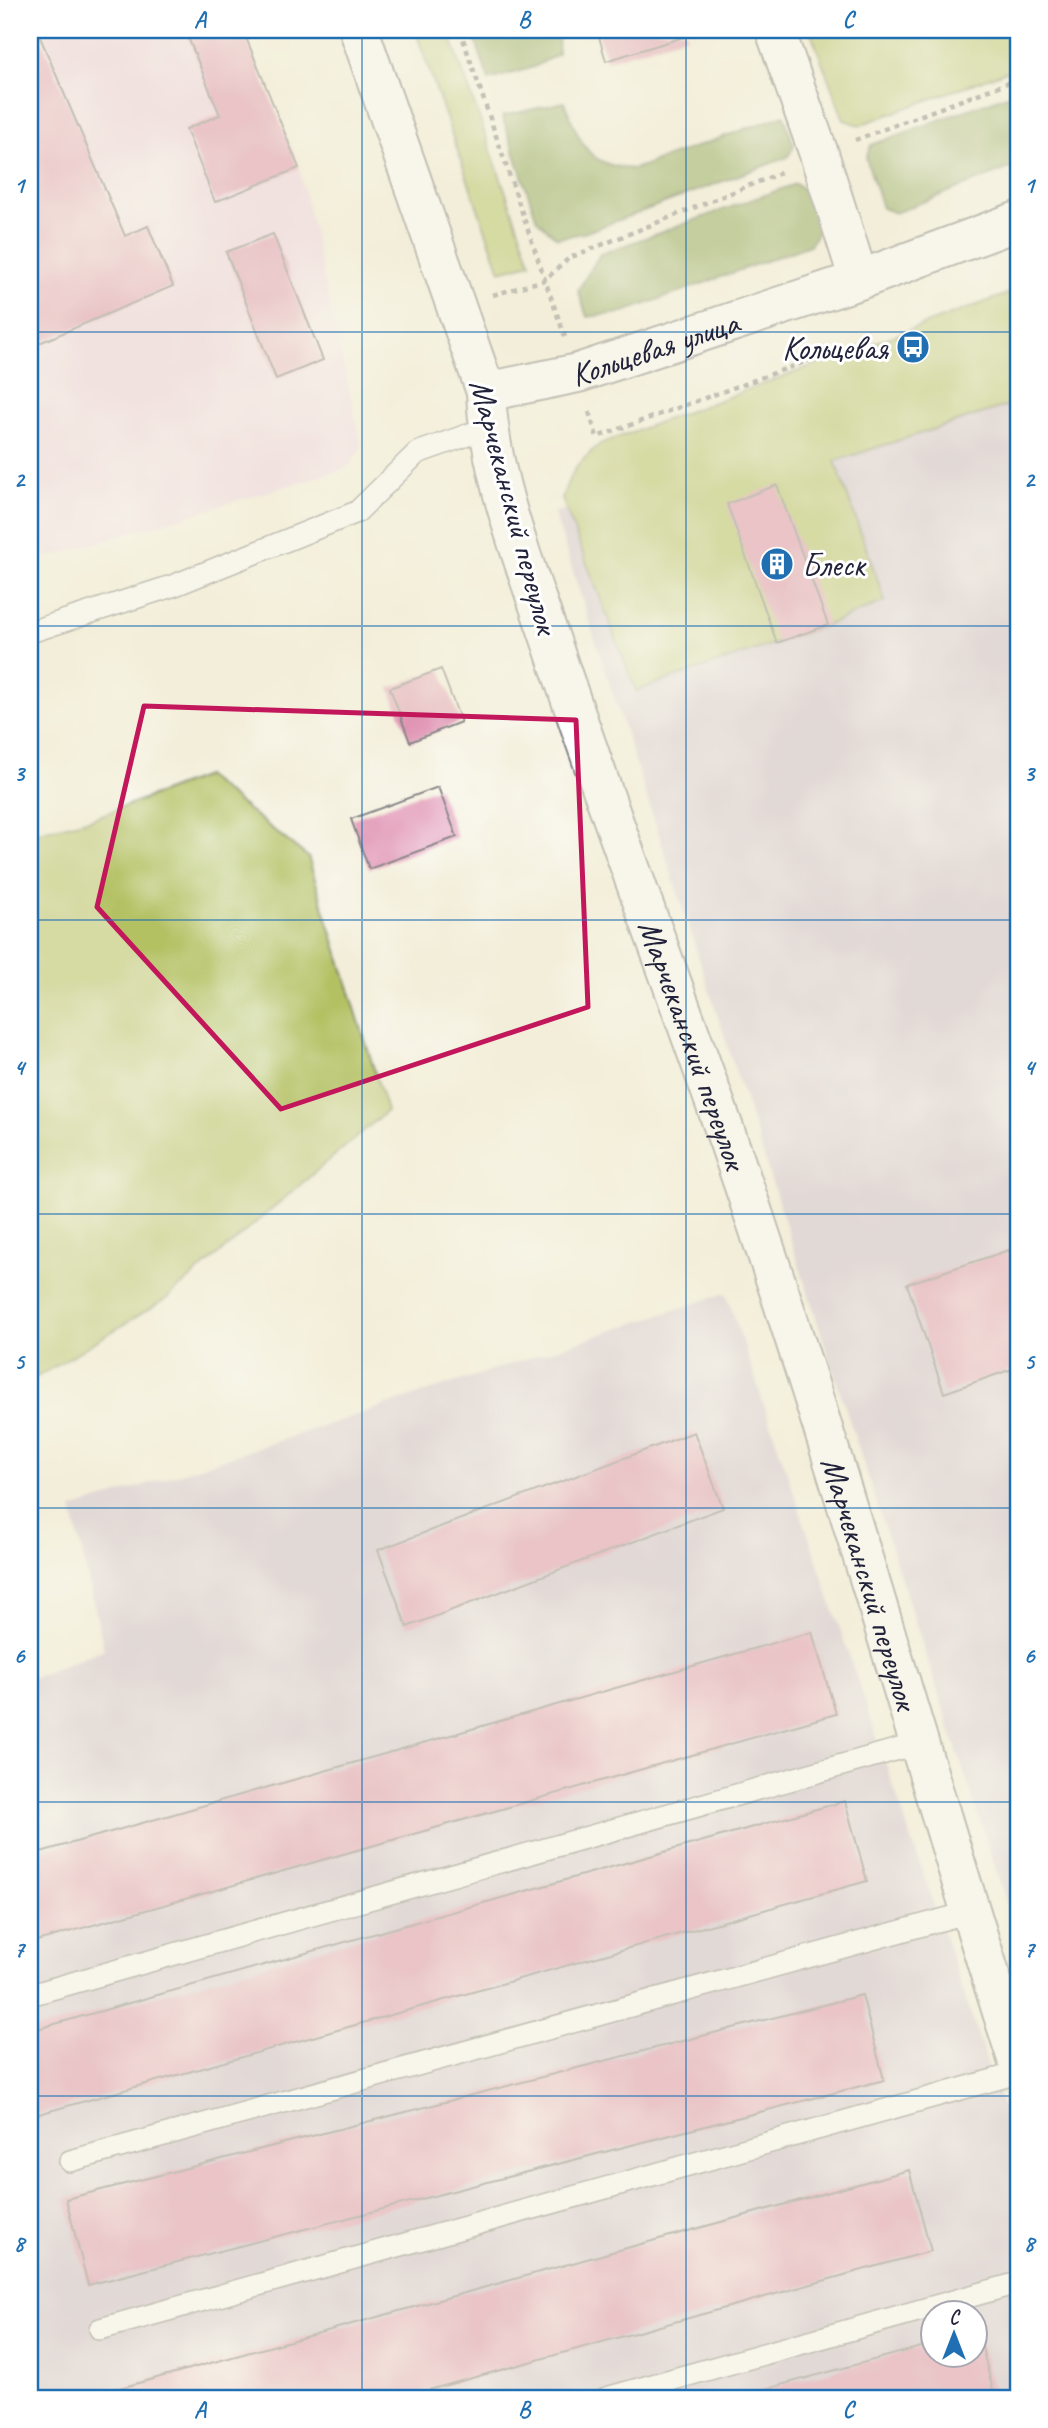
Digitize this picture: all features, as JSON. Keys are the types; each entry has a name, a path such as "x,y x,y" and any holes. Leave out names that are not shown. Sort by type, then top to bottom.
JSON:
{"street":[{"name":"Марчеканский переулок","path":"359,30 456,306 487,410 531,583 788,1314 843,1484 970,1912 1018,2062"},
{"path":"775,30 819,154 859,280"},
{"name":"Кольцевая улица","path":"487,410 578,373 859,280 1018,221"}],"lane":[{"path":"30,632 175,585 357,512 417,453 487,410"},
{"path":"30,1994 920,1743"},
{"path":"70,2161 970,1912"},
{"path":"100,2329 1018,2073"},
{"path":"606,2398 1018,2283"}],"path":[{"path":"460,30 578,373"},
{"path":"456,306 545,280 569,258 673,214 764,181 819,154 1018,79"},
{"path":"597,437 871,338"}],"highlighted area":[{"path":"144,706 576,720 588,1007 281,1109 97,907"}],"shaded area":[{"path":"30,30 243,30 299,168 362,447 347,468 46,558 30,515"},
{"path":"1018,343 1018,1938 554,513"},
{"path":"726,1293 1018,2153 1018,2398 30,2398 30,1679 104,1649 72,1509"}],"green space":[{"path":"415,30 448,30 531,263 500,271"},
{"path":"472,30 559,30 558,54 534,67 489,80"},
{"path":"810,30 1018,30 1018,67 860,125 844,120"},
{"path":"1018,91 1018,165 895,213 882,208 866,158 871,145"},
{"path":"564,102 587,149 604,163 617,167 634,169 784,115 794,146 788,157 584,233 557,238 537,220 502,116"},
{"path":"795,184 806,190 822,224 810,245 621,313 587,317 578,290 600,254"},
{"path":"1018,290 1018,402 835,461 885,601 828,625 636,691 562,499 576,468 587,456 600,444"},
{"path":"205,776 308,857 387,1111 166,1299 30,1381 30,834 91,819"}],"building":[{"path":"37,30 125,236 148,226 173,286 30,347 30,33"},
{"path":"185,30 243,30 299,168 215,202 186,129 220,115"},
{"path":"597,30 685,30 687,36 606,61"},
{"path":"273,234 323,360 276,379 226,252"},
{"name":"Блеск","path":"777,485 828,625 777,643 727,504"},
{"path":"441,669 461,722 410,742 390,688"},
{"path":"438,787 457,837 369,869 351,819"},
{"path":"1009,1250 1018,1278 1018,1367 944,1393 907,1284"},
{"path":"694,1432 723,1508 407,1627 378,1550"},
{"path":"812,1632 836,1714 30,1943 30,1855"},
{"path":"845,1801 867,1881 32,2116 30,2031"},
{"path":"862,1995 884,2080 88,2285 66,2199"},
{"path":"909,2170 931,2251 400,2398 108,2398 106,2392"},
{"path":"918,2348 918,2368 987,2368 995,2398 733,2398"}],"place":[{"name":"Кольцевая","path":"913,347"},
{"name":"Блеск","path":"777,564"}]}
